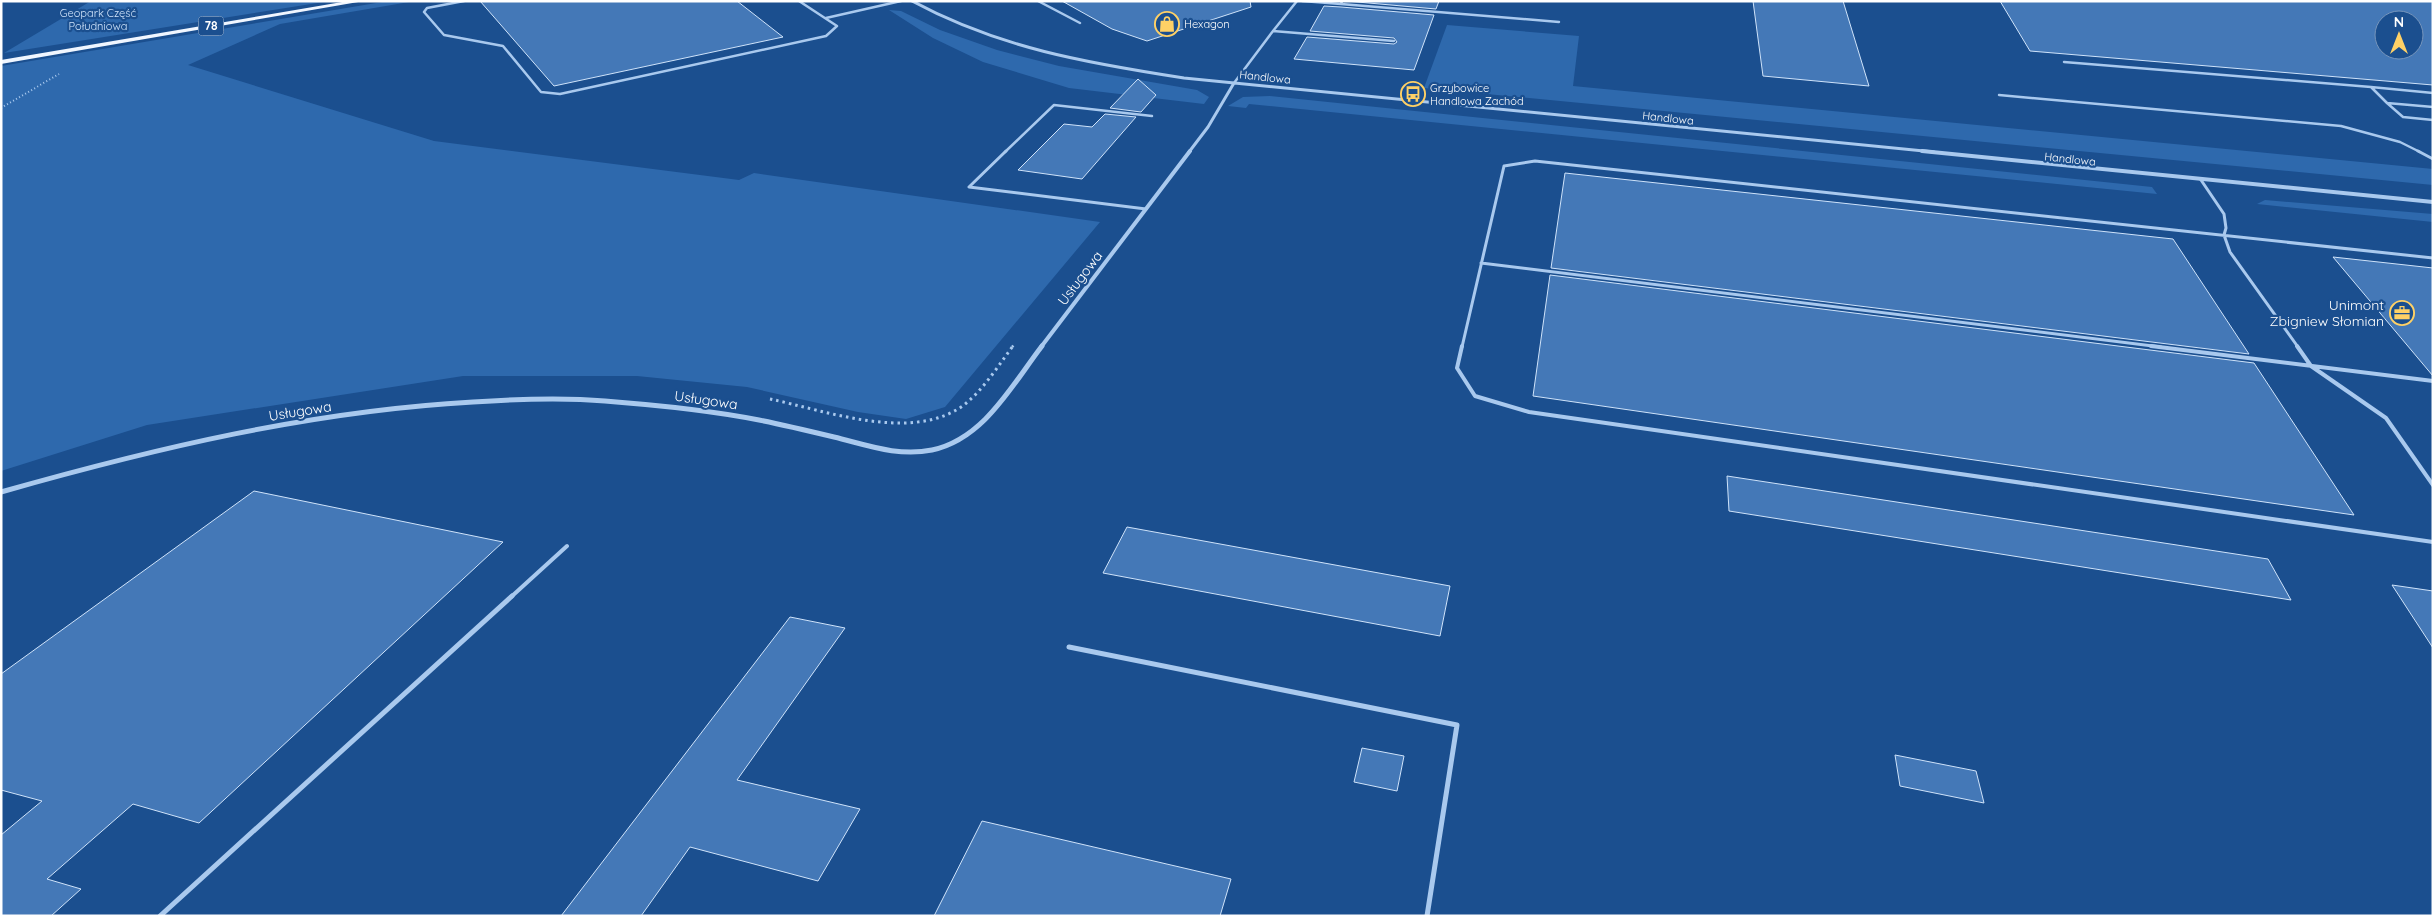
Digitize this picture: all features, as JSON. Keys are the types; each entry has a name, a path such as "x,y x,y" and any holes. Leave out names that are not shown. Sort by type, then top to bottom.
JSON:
{"main road":[{"name":"78","path":"1,62 361,1"}],"street":[{"name":"Handlowa","path":"912,1 942,18 973,31 1054,55 1129,70 1234,83 2433,202"},
{"name":"Usługowa","path":"1,492 117,460 243,432 366,412 474,402 556,400 654,404 752,419 899,452 929,451 946,447 977,430 987,418 1208,127 1234,83"}],"lane":[{"path":"464,1 427,8 424,12 444,34 503,46 542,92 560,94 826,36 837,26 799,1"},
{"path":"826,18 901,1"},
{"path":"1038,1 1080,23"},
{"path":"1234,83 1297,1"},
{"path":"1302,1 1559,22"},
{"path":"1273,31 1394,42"},
{"path":"2064,62 2433,93"},
{"path":"2371,87 2403,117 2433,120"},
{"path":"1999,95 2341,126 2400,142 2433,159"},
{"path":"2387,103 2433,107"},
{"path":"1146,209 969,187 1054,105 1152,116"},
{"path":"2433,258 1535,161 1504,166 1457,368 1476,396 1529,412 2433,542"},
{"path":"2201,180 2227,219 2227,229 2224,235 2230,252 2311,366 2386,418 2433,485"},
{"path":"1481,263 2433,381"},
{"path":"160,916 567,546"},
{"path":"1069,647 1457,725 1428,916"}],"path":[{"path":"769,398 891,424 927,421 947,415 963,406 1017,341"}],"green space":[{"name":"Geopark Część Południowa","path":"91,1 330,1 4,53"},
{"path":"388,1 415,1 280,24 188,65 434,141 739,180 754,173 1100,222 945,407 906,419 858,412 747,387 637,376 463,376 147,425 1,471 1,66"},
{"path":"889,10 901,11 940,30 997,50 1059,66 1197,90 1209,97 1204,104 1069,88 983,62 933,38"},
{"path":"1447,25 1579,36 1573,86 2433,169 2433,185 1424,88"},
{"path":"1270,96 2152,187 2157,194 1249,104 1246,108 1228,106 1243,97"},
{"path":"2265,200 2433,214 2433,222 2257,204"}],"building":[{"path":"480,1 737,1 783,37 554,86"},
{"path":"1062,1 1250,1 1251,7 1147,41 1112,29"},
{"path":"1346,1 1439,1 1436,9"},
{"path":"1753,1 1843,1 1869,86 1763,76"},
{"path":"2000,1 2433,1 2433,85 2030,51"},
{"path":"1324,6 1434,15 1414,70 1294,59 1307,37 1394,44 1397,42 1394,38 1310,31"},
{"path":"1138,79 1156,95 1141,112 1110,108"},
{"path":"1105,114 1136,117 1082,179 1018,170 1064,124 1092,127"},
{"path":"1565,173 2173,239 2249,354 1551,268"},
{"path":"2333,257 2433,268 2433,376"},
{"path":"1550,275 2254,363 2354,515 1533,396"},
{"path":"1727,476 2268,559 2291,600 1729,511"},
{"path":"254,491 503,542 199,823 133,804 47,879 81,889 51,916 1,916 1,835 42,801 1,790 1,674"},
{"path":"1127,527 1450,586 1440,636 1103,573"},
{"path":"2392,585 2433,591 2433,648"},
{"path":"790,617 845,628 737,780 860,809 818,881 690,847 641,916 561,916"},
{"path":"1362,748 1404,756 1397,791 1354,782"},
{"path":"1895,755 1976,771 1984,803 1900,786"},
{"path":"982,821 1231,879 1220,916 934,916"}],"place":[{"name":"Hexagon","path":"1167,24"},
{"name":"Grzybowice Handlowa Zachód","path":"1413,94"},
{"name":"Unimont Zbigniew Słomian","path":"2402,313"}]}
